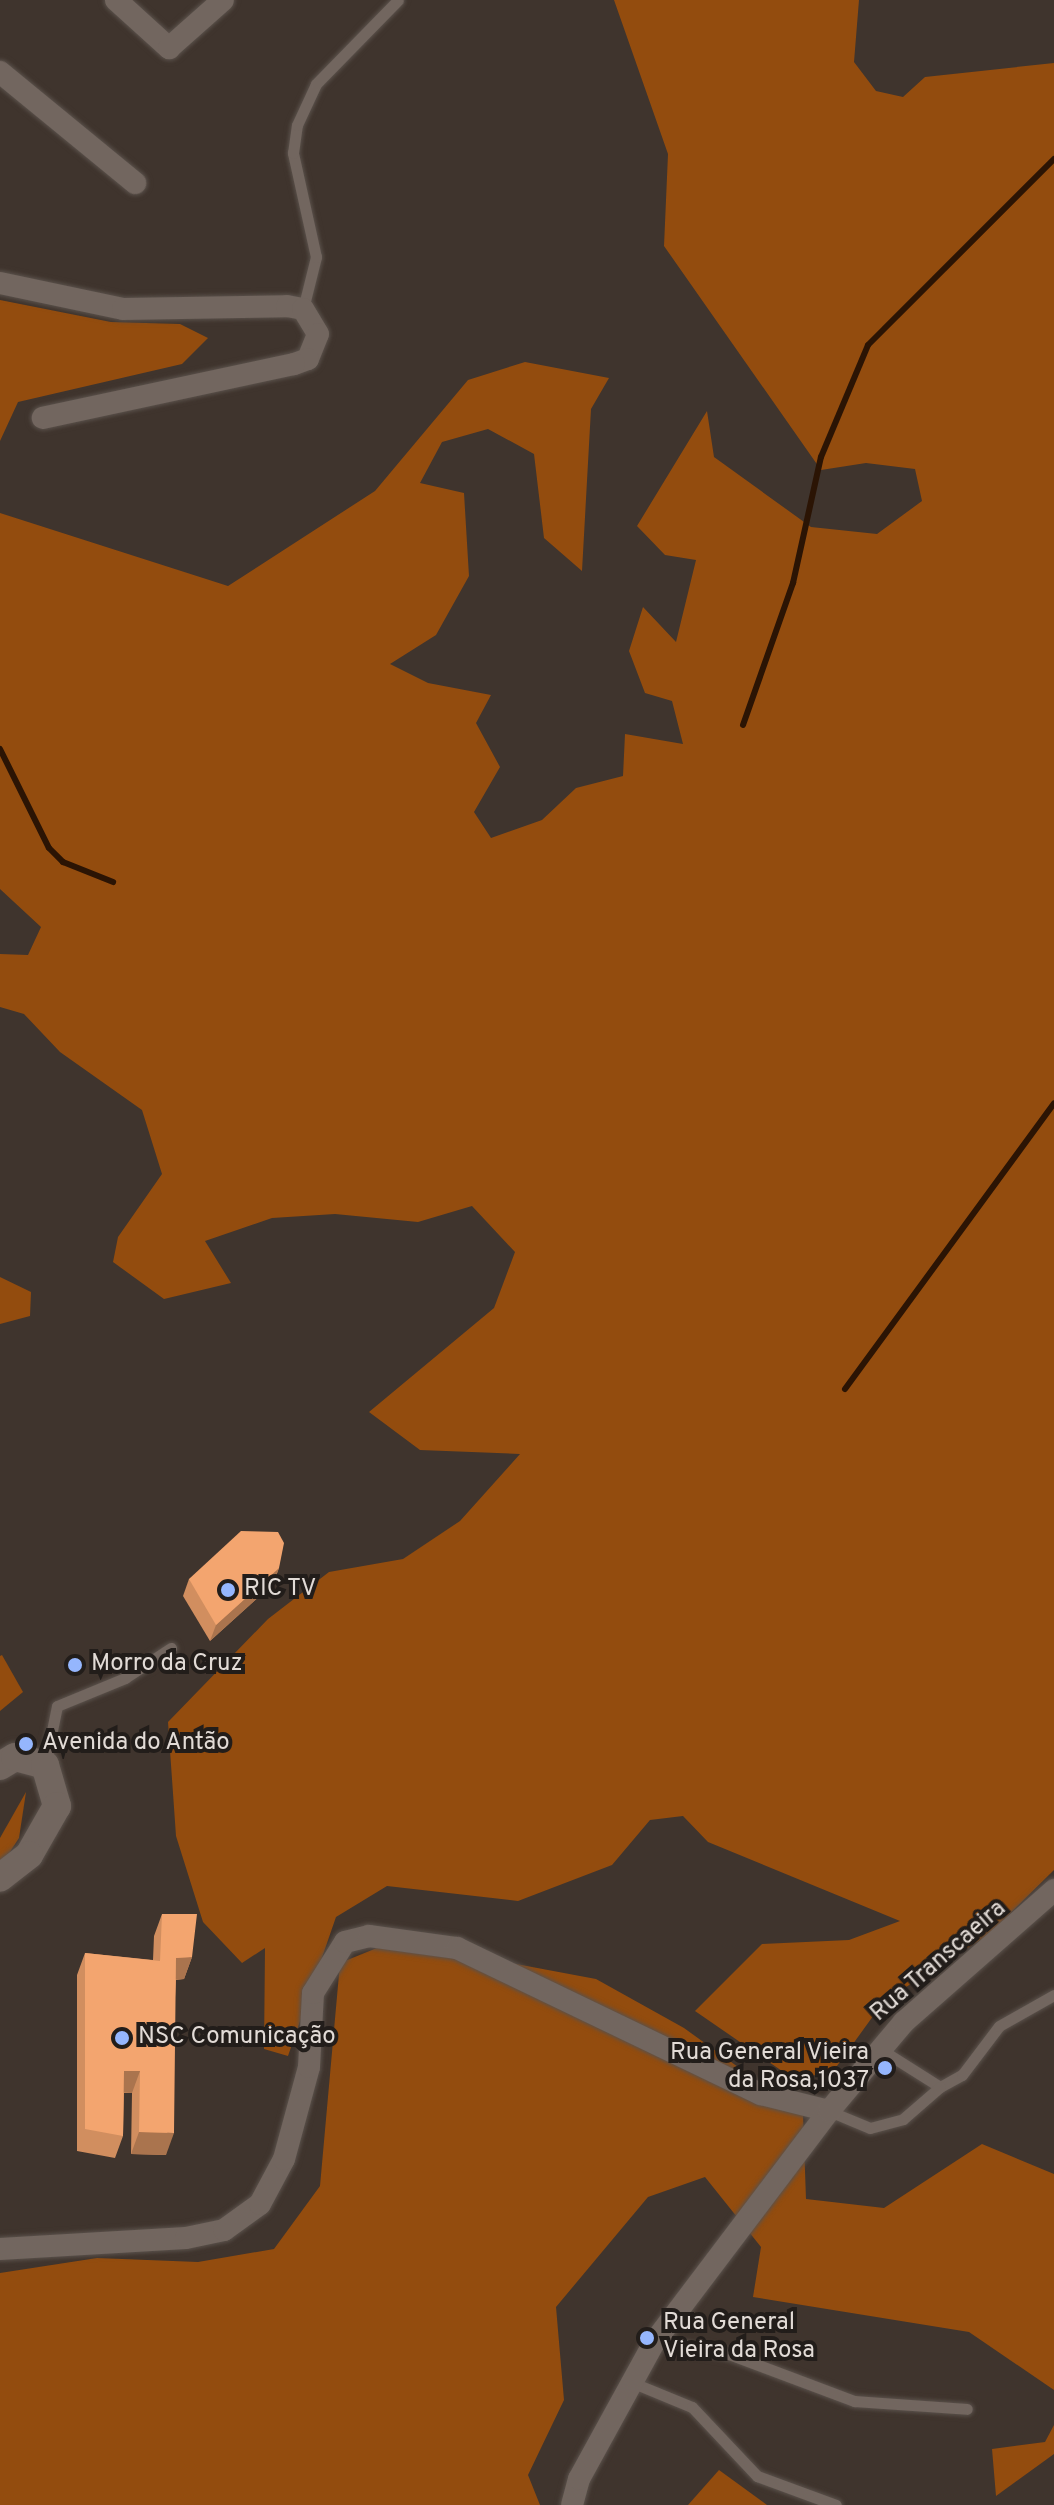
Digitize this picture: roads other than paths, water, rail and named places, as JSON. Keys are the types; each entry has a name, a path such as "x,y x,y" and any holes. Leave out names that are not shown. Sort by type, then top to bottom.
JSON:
{"street":[{"path":"116,0 169,48 223,0"},
{"path":"0,72 135,183"},
{"path":"0,283 123,309 303,309 318,334 308,359 294,364 43,418"},
{"path":"0,1766 15,1757 45,1765 57,1806 29,1855 0,1878"},
{"name":"Rua Transcaeira","path":"572,2505 631,2382 655,2341 829,2111 880,2049 1054,1890"},
{"path":"0,2249 186,2238 224,2230 260,2204 284,2159 309,2067 313,1993 336,1951 369,1936 457,1948 761,2094 829,2111"}],"lane":[{"path":"303,309 316,257 293,153 297,125 316,84 398,0"},
{"path":"45,1765 57,1706 125,1678 171,1648"},
{"path":"829,2111 870,2128 903,2119 940,2087 962,2075 999,2026 1054,1995"},
{"path":"880,2049 940,2087"},
{"path":"655,2341 729,2354 854,2401 967,2409"},
{"path":"631,2382 692,2407 757,2476 836,2505"}],"waterway":[{"path":"743,725 793,583 821,457 868,345 1054,159"},
{"path":"0,749 49,848 63,862 113,882"},
{"path":"845,1389 1054,1103"}],"place":[{"name":"RIC TV","path":"228,1590"},
{"name":"Morro da Cruz","path":"75,1665"},
{"name":"Avenida do Antão","path":"26,1744"},
{"name":"NSC Comunicação","path":"122,2038"},
{"name":"Rua General Vieira da Rosa,1037","path":"885,2068"},
{"name":"Rua General Vieira da Rosa","path":"647,2338"}]}
